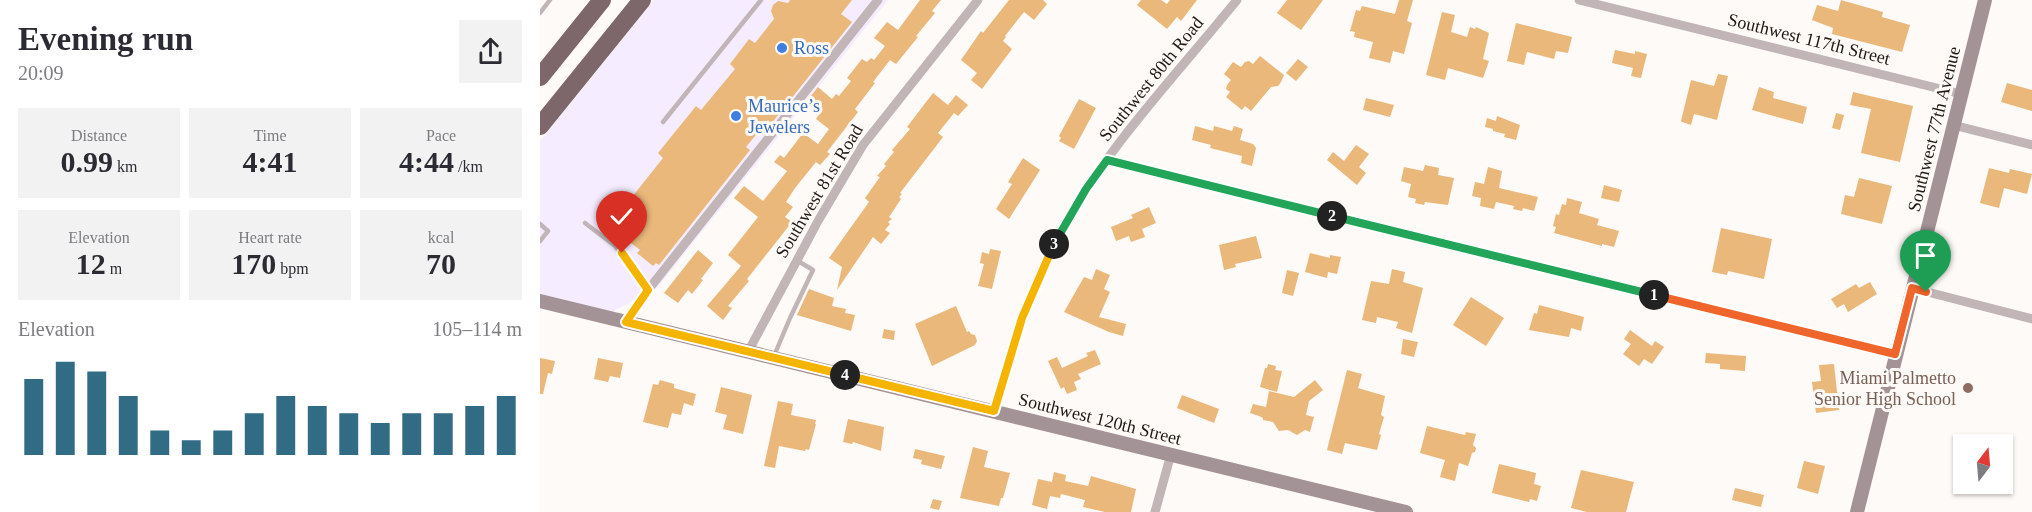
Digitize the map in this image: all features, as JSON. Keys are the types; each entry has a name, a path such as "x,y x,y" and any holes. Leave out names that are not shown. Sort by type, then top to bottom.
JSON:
{"highway":[{"path":"540,77 602,0"},
{"path":"540,126 642,0"},
{"path":"566,45 590,64"}],"street":[{"path":"626,322 648,290 878,0"},
{"name":"Southwest 81st Road","path":"748,352 796,260 863,146 978,0"},
{"name":"Southwest 80th Road","path":"994,411 1022,318 1038,279 1062,230 1086,189 1237,0"},
{"name":"Southwest 117th Street","path":"1579,0 1961,94"},
{"name":"Southwest 77th Avenue","path":"1857,512 1984,0"},
{"path":"1953,125 2032,145"},
{"path":"1107,160 1895,354"},
{"path":"1912,288 2032,319"},
{"name":"Southwest 120th Street","path":"540,301 1406,512"},
{"path":"1155,512 1171,454"}],"lane":[{"path":"540,13 550,0"},
{"path":"663,122 761,0"},
{"path":"585,223 615,246 648,290"},
{"path":"540,225 548,231 540,241"},
{"path":"773,358 813,270 796,260"}],"shaded area":[{"path":"654,0 888,0 657,288 612,312 540,295 540,141"}],"building":[{"path":"790,0 852,0 841,14 852,22 771,124 768,120 746,147 750,150 659,265 656,263 653,266 637,253 640,250 609,226 663,158 658,153 696,106 701,110 735,69 730,64 749,39 755,43 774,19 771,11 773,5 778,1 788,3"},
{"path":"920,0 941,0 932,11 935,13 896,64 890,60 873,82 875,83 855,109 858,112 827,152 830,154 820,165 816,162 795,188 786,202 793,207 785,217 792,222 747,279 749,281 728,306 732,308 723,320 707,306 741,266 728,255 758,217 734,198 744,186 763,201 787,171 774,162 780,155 784,158 803,133 818,144 829,129 816,119 821,112 807,101 818,87 832,99 836,94 839,96 851,81 847,78 862,59 867,62 871,58 874,60 885,46 874,38 887,22 898,30"},
{"path":"1009,0 1043,0 1047,4 1034,20 1024,12 1005,36 1003,41 1012,49 982,89 971,80 977,73 961,60 981,31 983,33"},
{"path":"1141,0 1161,0 1167,4 1170,0 1197,0 1181,21 1177,17 1167,29 1137,5"},
{"path":"1287,0 1323,0 1301,30 1277,13"},
{"path":"1399,0 1413,0 1407,21 1412,23 1404,54 1393,51 1390,63 1369,58 1373,42 1354,37 1355,32 1350,31 1356,10 1360,11 1362,6 1395,14"},
{"path":"1841,0 1883,12 1882,17 1910,25 1902,52 1832,34 1833,28 1812,20 1817,5 1838,11"},
{"path":"1442,12 1455,15 1451,32 1467,37 1470,27 1475,29 1476,27 1489,33 1483,59 1489,61 1483,78 1448,68 1445,80 1426,75"},
{"path":"1516,23 1572,37 1568,53 1556,51 1554,59 1527,52 1524,65 1507,61"},
{"path":"1615,50 1647,54 1641,78 1631,76 1633,68 1612,63"},
{"path":"1260,56 1284,75 1278,86 1271,87 1251,111 1245,106 1242,110 1226,97 1230,92 1226,89 1227,85 1231,80 1224,74 1233,62 1241,67 1249,61 1253,64"},
{"path":"1298,59 1308,67 1296,81 1286,73"},
{"path":"1718,74 1728,76 1717,120 1694,114 1691,125 1682,122 1691,80 1714,86"},
{"path":"2007,83 2032,90 2032,111 2001,102"},
{"path":"1759,87 1774,92 1773,98 1807,107 1803,124 1752,110"},
{"path":"1853,92 1913,106 1900,162 1861,153 1871,109 1850,105"},
{"path":"933,93 948,105 956,95 968,105 958,116 954,113 938,133 943,137 900,193 902,194 899,197 901,199 889,217 892,219 885,230 890,233 881,244 873,237 837,290 842,267 829,258 869,202 865,198 880,177 877,176 886,166 884,164 894,152 892,150 910,129 907,127"},
{"path":"1366,98 1394,105 1390,117 1363,110"},
{"path":"1079,99 1096,108 1074,149 1059,141 1061,138 1059,136"},
{"path":"1836,113 1844,115 1840,130 1832,128"},
{"path":"1497,116 1520,125 1516,140 1504,137 1505,134 1485,127 1487,118 1496,121"},
{"path":"1195,126 1213,131 1214,126 1232,131 1234,126 1243,129 1240,140 1253,144 1256,148 1252,166 1241,163 1242,156 1210,148 1211,145 1192,140"},
{"path":"1356,145 1369,154 1359,167 1366,173 1357,185 1327,160 1333,152 1344,161"},
{"path":"1023,158 1040,170 1009,219 996,209 1012,184 1008,182"},
{"path":"1425,165 1439,168 1438,175 1454,178 1448,205 1425,202 1424,205 1415,203 1416,199 1408,197 1411,184 1401,181 1404,167 1423,171"},
{"path":"1488,167 1502,171 1499,188 1538,197 1534,211 1523,208 1522,211 1513,209 1514,206 1496,202 1494,209 1480,206 1481,198 1472,196 1475,182 1484,184"},
{"path":"1989,168 2009,173 2010,169 2032,174 2027,194 2004,188 1999,208 1980,203"},
{"path":"1859,178 1892,186 1882,224 1841,214 1845,195 1854,197"},
{"path":"1604,185 1622,190 1619,202 1601,198"},
{"path":"1567,198 1582,202 1579,213 1599,219 1597,225 1619,231 1614,247 1554,233 1556,214 1559,215 1562,204 1566,205"},
{"path":"1149,207 1156,223 1142,229 1145,237 1131,242 1129,236 1116,241 1111,227 1133,218 1131,215"},
{"path":"1721,228 1772,239 1764,279 1728,271 1727,275 1712,272"},
{"path":"1256,236 1262,258 1235,264 1236,267 1224,270 1219,245"},
{"path":"990,249 1001,251 992,289 978,286 984,264 980,263 982,252 989,254"},
{"path":"698,250 713,263 692,294 688,290 678,303 664,293"},
{"path":"1310,253 1330,258 1330,255 1341,257 1337,274 1328,272 1327,278 1305,272"},
{"path":"1096,269 1110,275 1104,289 1110,292 1099,317 1126,324 1123,336 1064,312 1084,277 1092,280"},
{"path":"1392,269 1405,272 1403,282 1423,288 1412,333 1396,328 1398,322 1377,317 1376,323 1362,320 1371,281 1389,284"},
{"path":"1287,270 1299,273 1293,296 1282,293"},
{"path":"1870,282 1877,294 1848,312 1844,304 1837,308 1831,299 1856,284 1859,288"},
{"path":"809,289 834,298 832,306 846,309 845,313 855,315 851,331 797,315"},
{"path":"1471,297 1504,318 1486,346 1453,325"},
{"path":"1539,305 1584,317 1581,331 1571,328 1569,337 1529,330"},
{"path":"956,306 967,332 975,335 977,341 975,345 932,366 915,324"},
{"path":"884,329 895,331 894,340 882,338"},
{"path":"1630,330 1652,346 1655,341 1664,347 1652,364 1644,359 1639,366 1623,354 1631,344 1624,339"},
{"path":"1403,339 1418,342 1414,357 1401,354"},
{"path":"1095,350 1101,364 1078,374 1081,379 1074,382 1077,390 1067,394 1064,387 1061,389 1048,361 1057,357 1062,368 1088,356 1086,353"},
{"path":"1706,353 1746,356 1745,371 1720,369 1720,364 1705,363"},
{"path":"540,358 555,361 552,374 548,373 543,394 540,394"},
{"path":"598,358 623,363 620,378 610,376 608,382 594,379"},
{"path":"1268,364 1276,366 1275,370 1282,371 1277,392 1260,387"},
{"path":"1834,364 1839,410 1816,413 1812,382 1821,381 1819,365"},
{"path":"1347,370 1362,374 1358,388 1385,396 1381,415 1384,417 1377,450 1345,443 1342,454 1327,450"},
{"path":"660,380 674,384 674,388 696,394 693,406 684,403 681,415 672,413 668,428 643,422 653,384 658,385"},
{"path":"1315,380 1323,390 1309,401 1306,415 1314,417 1310,432 1305,430 1297,435 1288,430 1279,431 1273,422 1250,413 1253,404 1266,407 1269,391 1294,397"},
{"path":"721,387 752,395 743,434 723,429 727,415 715,412"},
{"path":"1182,395 1219,409 1214,423 1177,408"},
{"path":"778,401 793,404 791,415 816,420 816,424 809,450 779,446 775,468 764,466"},
{"path":"848,419 884,427 881,451 853,442 852,444 843,442"},
{"path":"1427,426 1465,435 1466,432 1476,434 1473,445 1476,448 1475,452 1472,453 1468,466 1459,463 1455,481 1440,477 1445,460 1420,453"},
{"path":"973,447 988,451 984,467 1010,473 999,506 960,498"},
{"path":"915,449 945,456 941,469 921,464 922,460 913,458"},
{"path":"1804,461 1825,466 1818,494 1797,488"},
{"path":"1499,464 1536,473 1534,484 1541,486 1537,501 1530,499 1529,502 1492,493"},
{"path":"1581,470 1634,482 1626,512 1587,512 1571,508"},
{"path":"1054,472 1066,475 1065,481 1088,486 1091,476 1136,489 1131,512 1105,512 1083,507 1085,500 1061,494 1060,498 1050,496 1047,509 1032,505 1038,479 1052,482"},
{"path":"1735,488 1764,495 1761,507 1732,500"},
{"path":"933,499 942,501 939,510 930,508"}],"place":[{"name":"Ross","path":"782,48"},
{"name":"Maurice’s Jewelers","path":"736,116"},
{"name":"Miami Palmetto Senior High School","path":"1968,388"}],"route":[{"path":"622,253 648,290 626,322 994,411 1022,318 1043,268 1074,208 1107,160 1895,354 1912,288 1926,292"}]}
